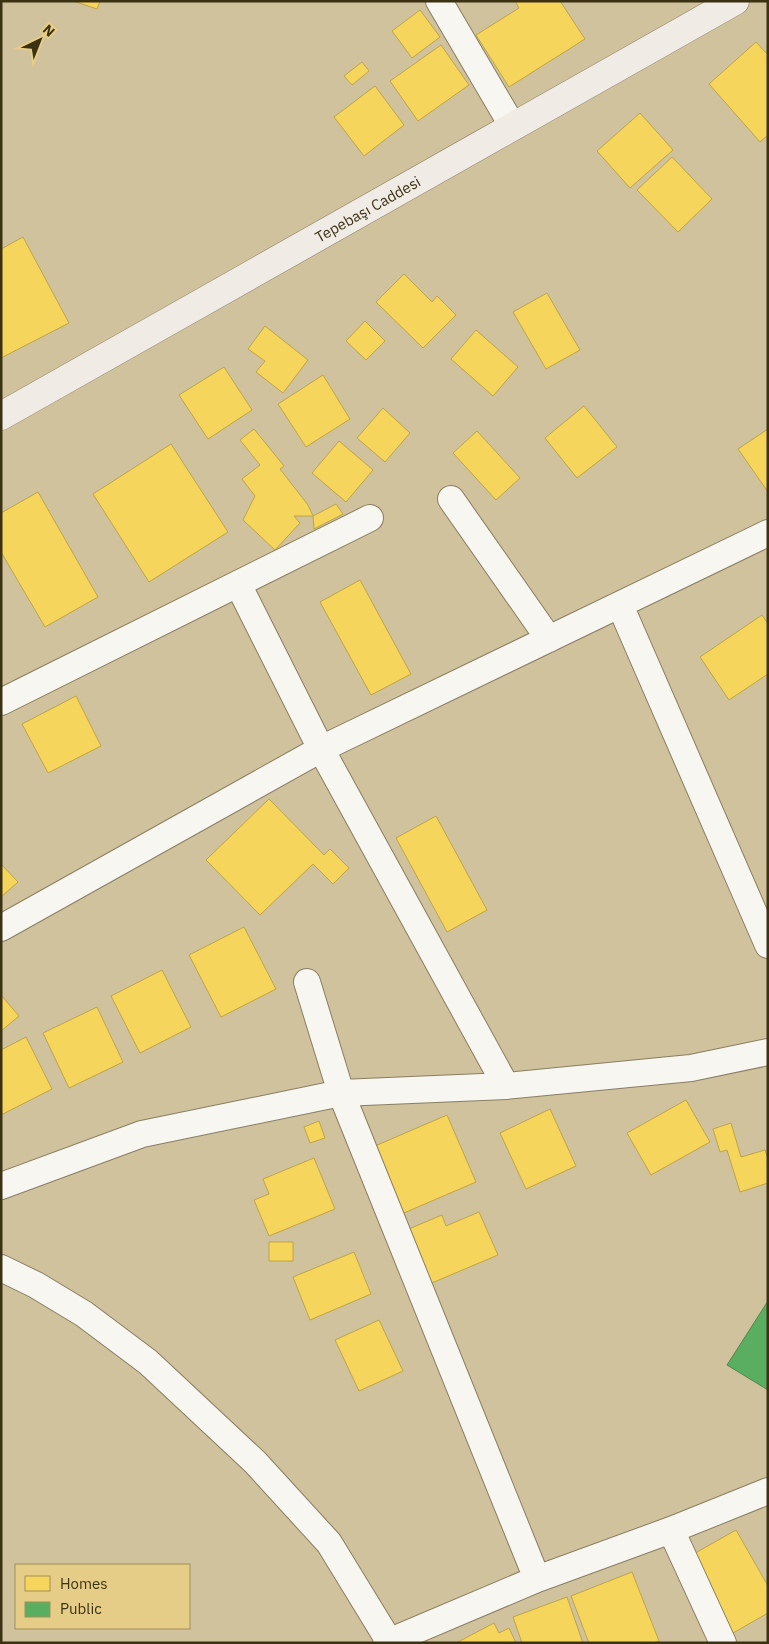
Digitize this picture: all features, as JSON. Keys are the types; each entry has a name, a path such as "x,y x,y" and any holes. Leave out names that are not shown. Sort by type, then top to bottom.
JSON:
{"main road":[{"name":"Tepebaşı Caddesi","path":"1,416 735,1"}],"street":[{"path":"438,1 513,127"},
{"path":"450,499 549,640"},
{"path":"1,702 370,518"},
{"path":"1,928 322,749 768,533"},
{"path":"238,584 322,749 506,1086"},
{"path":"620,605 768,946"},
{"path":"307,982 341,1093 537,1579"},
{"path":"1,1186 142,1134 341,1093 506,1086 691,1068 768,1052"},
{"path":"1,1268 36,1284 84,1314 148,1362 255,1462 329,1543 388,1642 436,1632 537,1579 671,1530 768,1491"},
{"path":"671,1530 723,1643"}],"building: Homes":[{"path":"73,1 100,1 97,9"},
{"path":"515,1 560,1 585,39 509,87 476,35 519,8"},
{"path":"420,10 440,37 412,58 392,31"},
{"path":"756,42 768,55 768,135 760,142 709,84"},
{"path":"441,45 469,85 418,121 390,81"},
{"path":"362,62 369,71 352,85 344,76"},
{"path":"375,86 404,125 364,156 334,117"},
{"path":"640,113 673,150 630,188 597,151"},
{"path":"672,157 712,199 678,232 637,190"},
{"path":"23,237 69,323 1,358 1,249"},
{"path":"404,274 432,302 437,296 456,315 423,348 376,302"},
{"path":"547,293 580,350 546,369 513,312"},
{"path":"365,321 385,341 366,360 346,341"},
{"path":"265,326 308,360 283,393 256,372 265,361 248,349"},
{"path":"476,330 518,367 493,396 451,359"},
{"path":"224,367 252,410 208,439 179,395"},
{"path":"323,375 350,419 306,447 278,404"},
{"path":"584,406 617,447 577,478 545,438"},
{"path":"383,408 410,433 385,462 357,438"},
{"path":"254,429 284,466 280,469 308,505 313,516 294,516 300,523 275,550 243,520 255,496 242,479 260,465 240,440"},
{"path":"768,429 768,492 738,449"},
{"path":"477,431 520,478 496,500 453,453"},
{"path":"339,441 373,470 346,502 312,473"},
{"path":"171,444 228,532 149,582 93,494"},
{"path":"38,492 98,597 45,627 1,552 1,513"},
{"path":"336,504 343,514 314,529 313,516"},
{"path":"360,580 411,674 371,695 320,602"},
{"path":"762,615 768,624 768,674 729,700 700,657"},
{"path":"76,696 101,746 48,773 22,724"},
{"path":"269,799 324,855 330,849 349,868 333,884 313,864 260,915 206,860"},
{"path":"436,816 487,910 447,932 396,838"},
{"path":"1,864 18,882 1,897"},
{"path":"244,927 276,989 221,1017 189,955"},
{"path":"162,970 191,1027 140,1053 111,996"},
{"path":"1,995 19,1016 1,1031"},
{"path":"97,1007 123,1062 69,1088 43,1033"},
{"path":"26,1037 52,1089 1,1115 1,1050"},
{"path":"686,1100 710,1142 651,1175 627,1133"},
{"path":"550,1109 576,1166 526,1189 500,1133"},
{"path":"447,1115 476,1182 397,1216 368,1149"},
{"path":"319,1121 325,1138 310,1143 304,1127"},
{"path":"731,1123 741,1157 765,1150 768,1159 768,1183 740,1192 727,1150 720,1152 713,1129"},
{"path":"314,1158 335,1209 269,1236 254,1200 269,1194 263,1179"},
{"path":"479,1212 498,1255 427,1285 404,1231 442,1215 446,1226"},
{"path":"269,1242 293,1242 293,1261 269,1261"},
{"path":"354,1252 371,1294 310,1320 293,1277"},
{"path":"379,1320 403,1371 359,1391 335,1340"},
{"path":"736,1530 768,1586 768,1613 733,1633 690,1556"},
{"path":"632,1572 659,1641 653,1643 589,1643 571,1596"},
{"path":"567,1597 583,1643 522,1643 513,1617"},
{"path":"494,1623 499,1633 509,1628 516,1643 456,1643"}],"building: Public":[{"path":"768,1301 768,1390 727,1365"}]}
